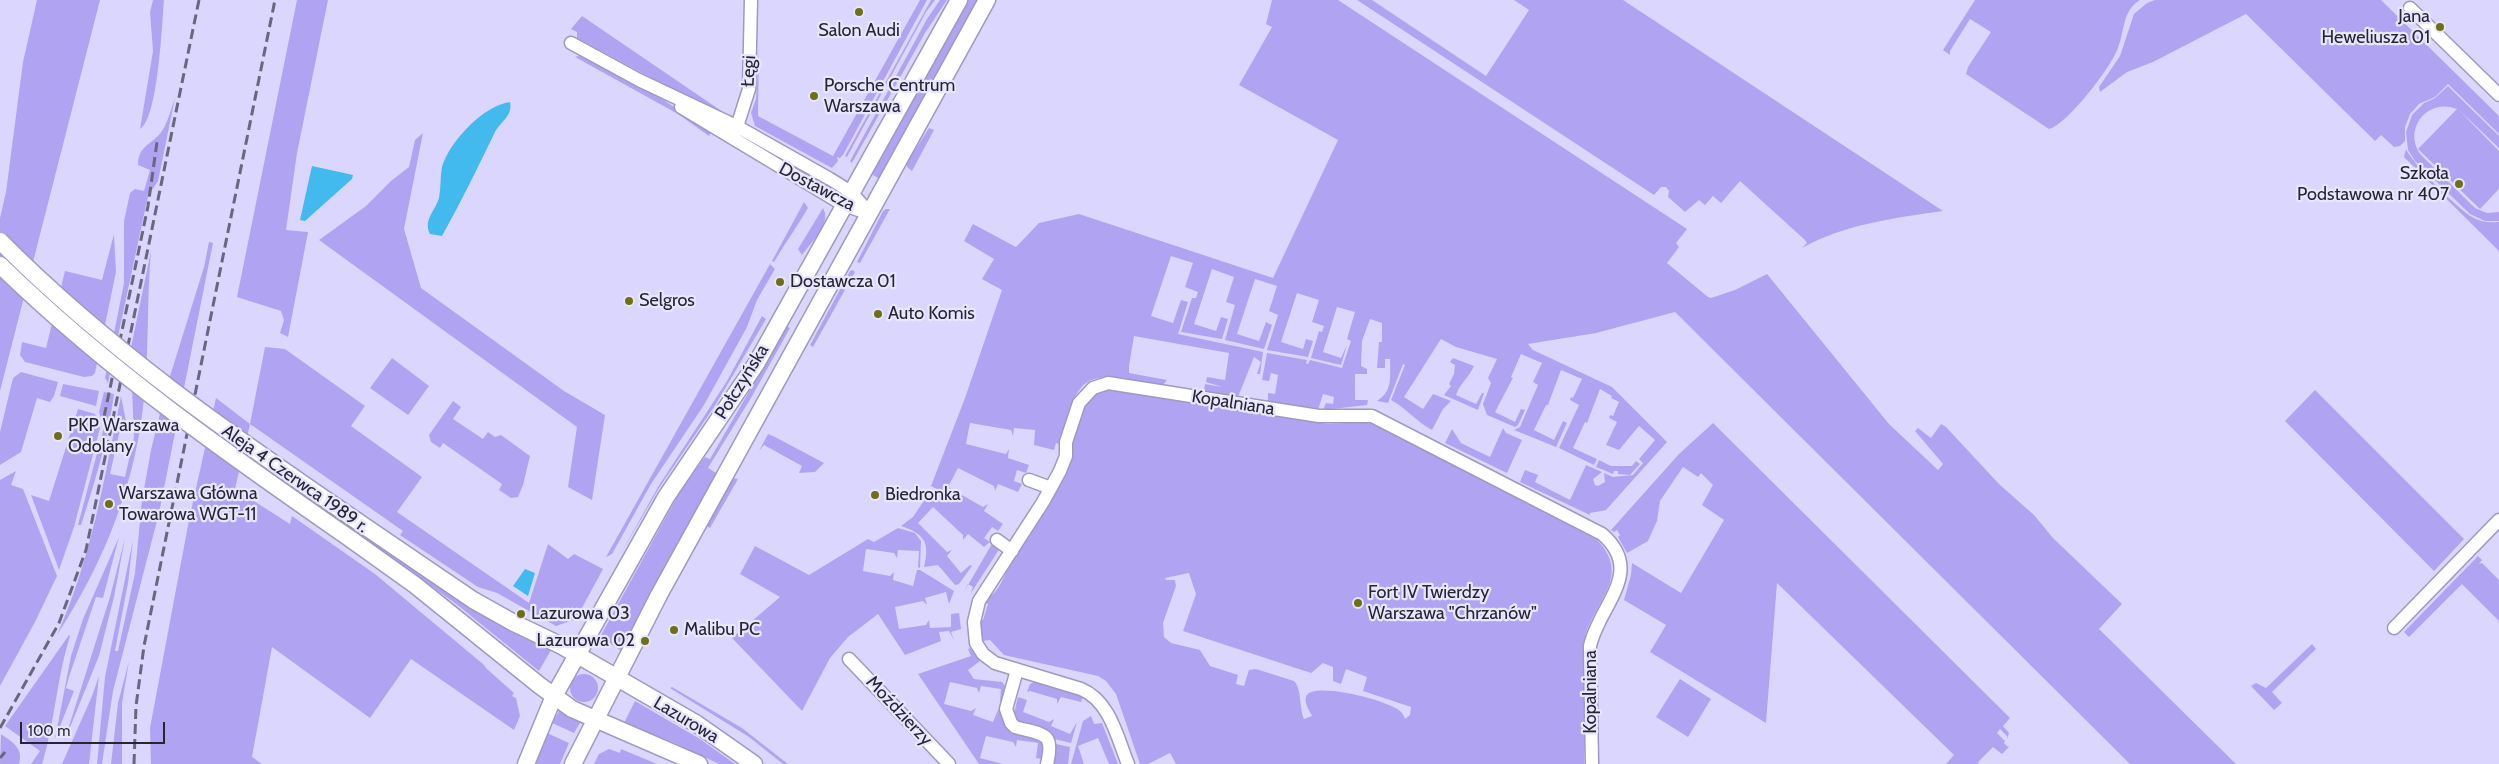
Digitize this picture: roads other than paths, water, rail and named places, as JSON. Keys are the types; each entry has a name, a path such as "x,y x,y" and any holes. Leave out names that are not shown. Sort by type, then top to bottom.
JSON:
{"main road":[{"name":"Połczyńska","path":"526,764 554,696 577,654 675,481 726,411 756,364 958,0"},
{"name":"Połczyńska","path":"572,764 673,569 987,0"},
{"name":"Aleja 4 Czerwca 1989 r.","path":"0,241 82,318 149,374 222,429 473,600 514,623 577,654 617,679"},
{"name":"Aleja 4 Czerwca 1989 r.","path":"0,265 73,333 140,389 226,453 415,585 554,696 595,720"},
{"name":"Lazurowa","path":"617,679 697,724 754,764"},
{"name":"Lazurowa","path":"595,720 663,747 699,764"}],"street":[{"name":"Łęgi","path":"732,139 738,127 749,89 751,0"},
{"path":"2410,8 2499,95"},
{"name":"Dostawcza","path":"572,43 639,80 732,139 848,199"},
{"name":"Dostawcza","path":"639,80 738,127 870,214"},
{"name":"Kopalniana","path":"1128,764 1107,711 1095,697 1081,689 995,663 983,654 975,640 974,628 980,601 1051,488 1066,456 1066,442 1079,403 1084,395 1100,384 1114,384 1319,416 1372,416 1396,426 1594,529 1607,538 1615,550 1621,566 1620,583 1596,625 1590,646 1592,764"},
{"path":"1029,480 1051,488"},
{"path":"2394,628 2499,520"},
{"path":"997,540 1012,551"},
{"name":"Moździerzy","path":"849,659 949,764"},
{"path":"1017,670 1006,709 1007,715 1015,727 1042,734 1048,739 1051,747 1047,764"}],"water":[{"path":"510,102 508,115 495,132 442,236 430,234 428,224 439,198 442,167 452,147 479,117 489,110"},
{"path":"312,166 353,175 352,179 305,221 300,220"},
{"path":"525,569 535,573 528,596 513,586"}],"railway":[{"path":"0,728 59,623 86,550 199,0"},
{"path":"134,764 136,706 144,646 275,0"},
{"path":"104,417 148,206 157,142"},
{"path":"0,758 5,752"}],"place":[{"name":"Salon Audi","path":"859,12"},
{"name":"Jana Heweliusza 01","path":"2440,27"},
{"name":"Porsche Centrum Warszawa","path":"814,96"},
{"name":"Szkoła Podstawowa nr 407","path":"2459,184"},
{"name":"Dostawcza 01","path":"780,282"},
{"name":"Selgros","path":"629,301"},
{"name":"Auto Komis","path":"878,314"},
{"name":"PKP Warszawa Odolany","path":"58,436"},
{"name":"Biedronka","path":"875,495"},
{"name":"Warszawa Główna Towarowa WGT-11","path":"109,504"},
{"name":"Fort IV Twierdzy Warszawa \"Chrzanów\"","path":"1358,603"},
{"name":"Lazurowa 03","path":"521,614"},
{"name":"Malibu PC","path":"674,630"},
{"name":"Lazurowa 02","path":"645,641"}]}
